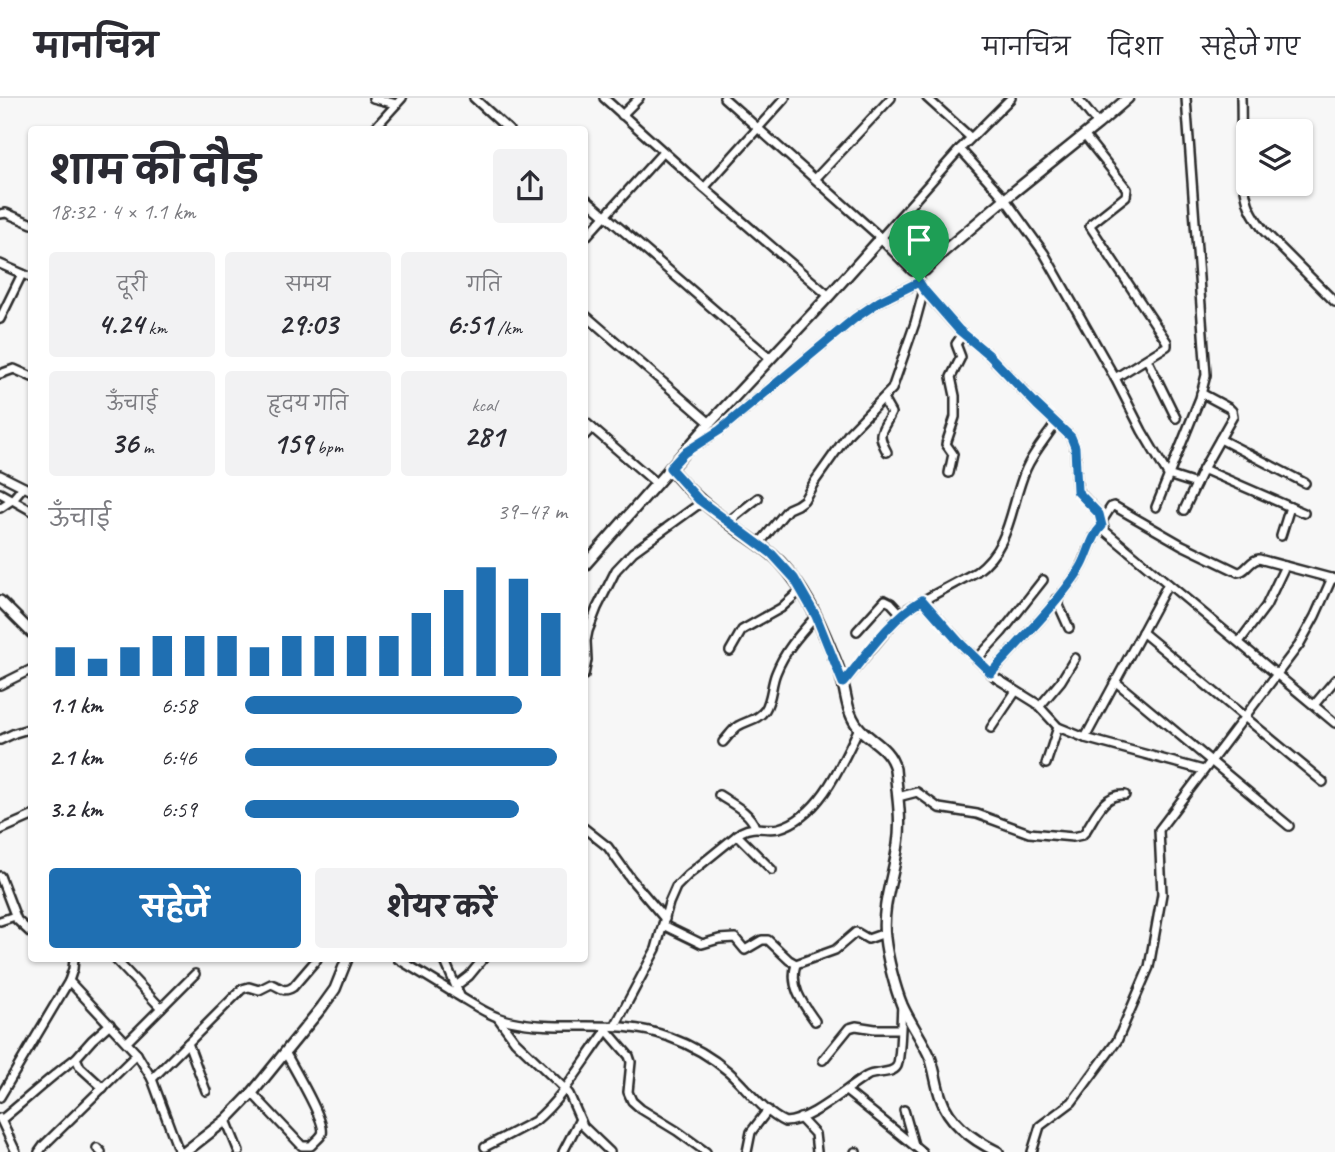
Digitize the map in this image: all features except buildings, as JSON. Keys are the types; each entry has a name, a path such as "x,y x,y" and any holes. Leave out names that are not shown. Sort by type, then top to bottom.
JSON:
{"street":[{"path":"373,98 399,101"},
{"path":"474,98 505,126"},
{"path":"604,98 829,296"},
{"path":"622,115 639,98"},
{"path":"724,98 816,178 914,270 924,290 963,334 989,355 1071,437 1074,444 1077,491 1099,514 1108,534 1335,723"},
{"path":"704,188 785,98"},
{"path":"816,178 891,98"},
{"path":"927,98 970,137"},
{"path":"588,562 970,137 1011,98"},
{"path":"1077,98 1098,124"},
{"path":"684,453 720,430 855,318 919,277 943,252 1004,199 1128,98"},
{"path":"1156,507 1206,375 1186,98"},
{"path":"1241,98 1243,173 1248,202 1255,219 1264,232 1335,302"},
{"path":"379,126 399,101"},
{"path":"1084,135 1127,189 1126,196 1090,226 1167,342 1165,348 1115,379"},
{"path":"960,149 1004,199 1044,253 1168,475 1196,484"},
{"path":"588,235 663,152"},
{"path":"588,201 770,358"},
{"path":"0,214 6,213 28,222"},
{"path":"0,264 28,276"},
{"path":"0,319 2,308 22,274"},
{"path":"759,544 788,509 804,500 849,433 892,389 924,290"},
{"path":"588,318 710,423"},
{"path":"949,472 953,454 946,444 954,422 955,407 950,377 961,357 956,344 963,334"},
{"path":"1147,359 1176,418"},
{"path":"0,373 14,369 28,375"},
{"path":"1184,510 1203,469 1233,416 1232,411 1201,393"},
{"path":"883,399 891,413 883,426 881,436 887,452"},
{"path":"843,683 909,608 976,572 990,560 1008,527 1022,477 1056,423"},
{"path":"588,424 657,484"},
{"path":"588,432 593,428"},
{"path":"1220,439 1305,483"},
{"path":"670,468 702,502 780,562 816,616 843,683 854,722 893,760 900,830 885,905 889,960 902,1005 929,1056 946,1110 979,1148 998,1152"},
{"path":"1203,469 1304,513"},
{"path":"0,475 28,489"},
{"path":"0,508 12,500 23,487"},
{"path":"0,493 28,508"},
{"path":"728,522 758,498"},
{"path":"588,631 616,570 633,552 702,502"},
{"path":"991,673 1080,569 1093,536 1114,506 1191,550 1238,572 1244,571 1256,559 1334,579 1299,645 1159,830 1162,894 1149,967 1117,1041 1072,1102 1040,1126 1031,1152"},
{"path":"1281,536 1290,507"},
{"path":"1239,642 1266,606 1285,566"},
{"path":"976,659 1002,632 1042,580"},
{"path":"1085,738 1168,584"},
{"path":"730,651 742,630 781,608 801,590"},
{"path":"1056,599 1069,628"},
{"path":"857,631 885,600 902,615"},
{"path":"922,600 976,659 991,673 1040,706 1058,727 1085,738 1203,770"},
{"path":"0,601 28,629"},
{"path":"723,742 737,727 758,718 764,712 774,676 785,653 816,616"},
{"path":"1142,632 1323,782"},
{"path":"1040,706 1061,681 1075,657"},
{"path":"0,685 28,671"},
{"path":"1314,705 1335,680"},
{"path":"1116,682 1289,827"},
{"path":"991,728 1016,691"},
{"path":"1046,764 1058,727"},
{"path":"0,740 28,729"},
{"path":"615,1026 656,949 671,895 676,887 737,835 755,827 779,828 807,813 835,778 859,729"},
{"path":"898,797 916,792 939,808 977,814 1029,833 1077,837 1084,832 1105,802 1114,796 1125,795"},
{"path":"719,795 746,814 755,827"},
{"path":"0,830 28,818"},
{"path":"588,831 608,847 664,922 702,944 735,938 745,950 762,940 768,940 796,964 835,950 856,932 868,940 885,933"},
{"path":"737,835 772,870"},
{"path":"0,876 2,890 15,916 28,931"},
{"path":"0,921 15,916"},
{"path":"0,1097 69,981 74,962"},
{"path":"118,962 161,1008"},
{"path":"152,1079 245,987 259,990 271,984 288,991 314,962"},
{"path":"191,1150 252,1093 305,1030 335,989 346,962"},
{"path":"403,962 483,1011 512,1022 651,1030 696,1049 728,1071 768,1110 785,1122 800,1118 827,1104 870,1074 896,1069 902,1005"},
{"path":"445,962 460,997"},
{"path":"456,986 482,962"},
{"path":"796,964 794,974 797,991 815,1021"},
{"path":"127,1042 195,974"},
{"path":"69,981 137,1054 152,1079 179,1152"},
{"path":"498,1018 515,1041 564,1088 579,1121 610,1152"},
{"path":"16,1152 0,1119 76,1058 110,1024"},
{"path":"823,1060 849,1028 856,1026 900,1029"},
{"path":"485,1147 541,1116 606,1029"},
{"path":"606,1029 629,1056 631,1062 628,1092 632,1101 706,1152"},
{"path":"188,1043 206,1091"},
{"path":"252,1093 302,1146 311,1146 321,1136 323,1129 317,1113 285,1052"},
{"path":"39,1152 137,1054"},
{"path":"76,1058 80,1067 103,1088"},
{"path":"846,1091 922,1152"},
{"path":"747,1152 751,1132 768,1110"},
{"path":"904,1111 914,1145"},
{"path":"800,1118 815,1134 817,1152"},
{"path":"226,1120 239,1152"},
{"path":"563,1152 579,1121"}],"route":[{"path":"919,282 959,330 989,355 1071,437 1075,447 1077,491 1099,514 1102,526 1093,536 1080,569 991,673 922,600 893,623 843,683 824,632 794,578 772,554 699,500 670,468 684,453 720,430 855,318 880,301 919,282"}]}
